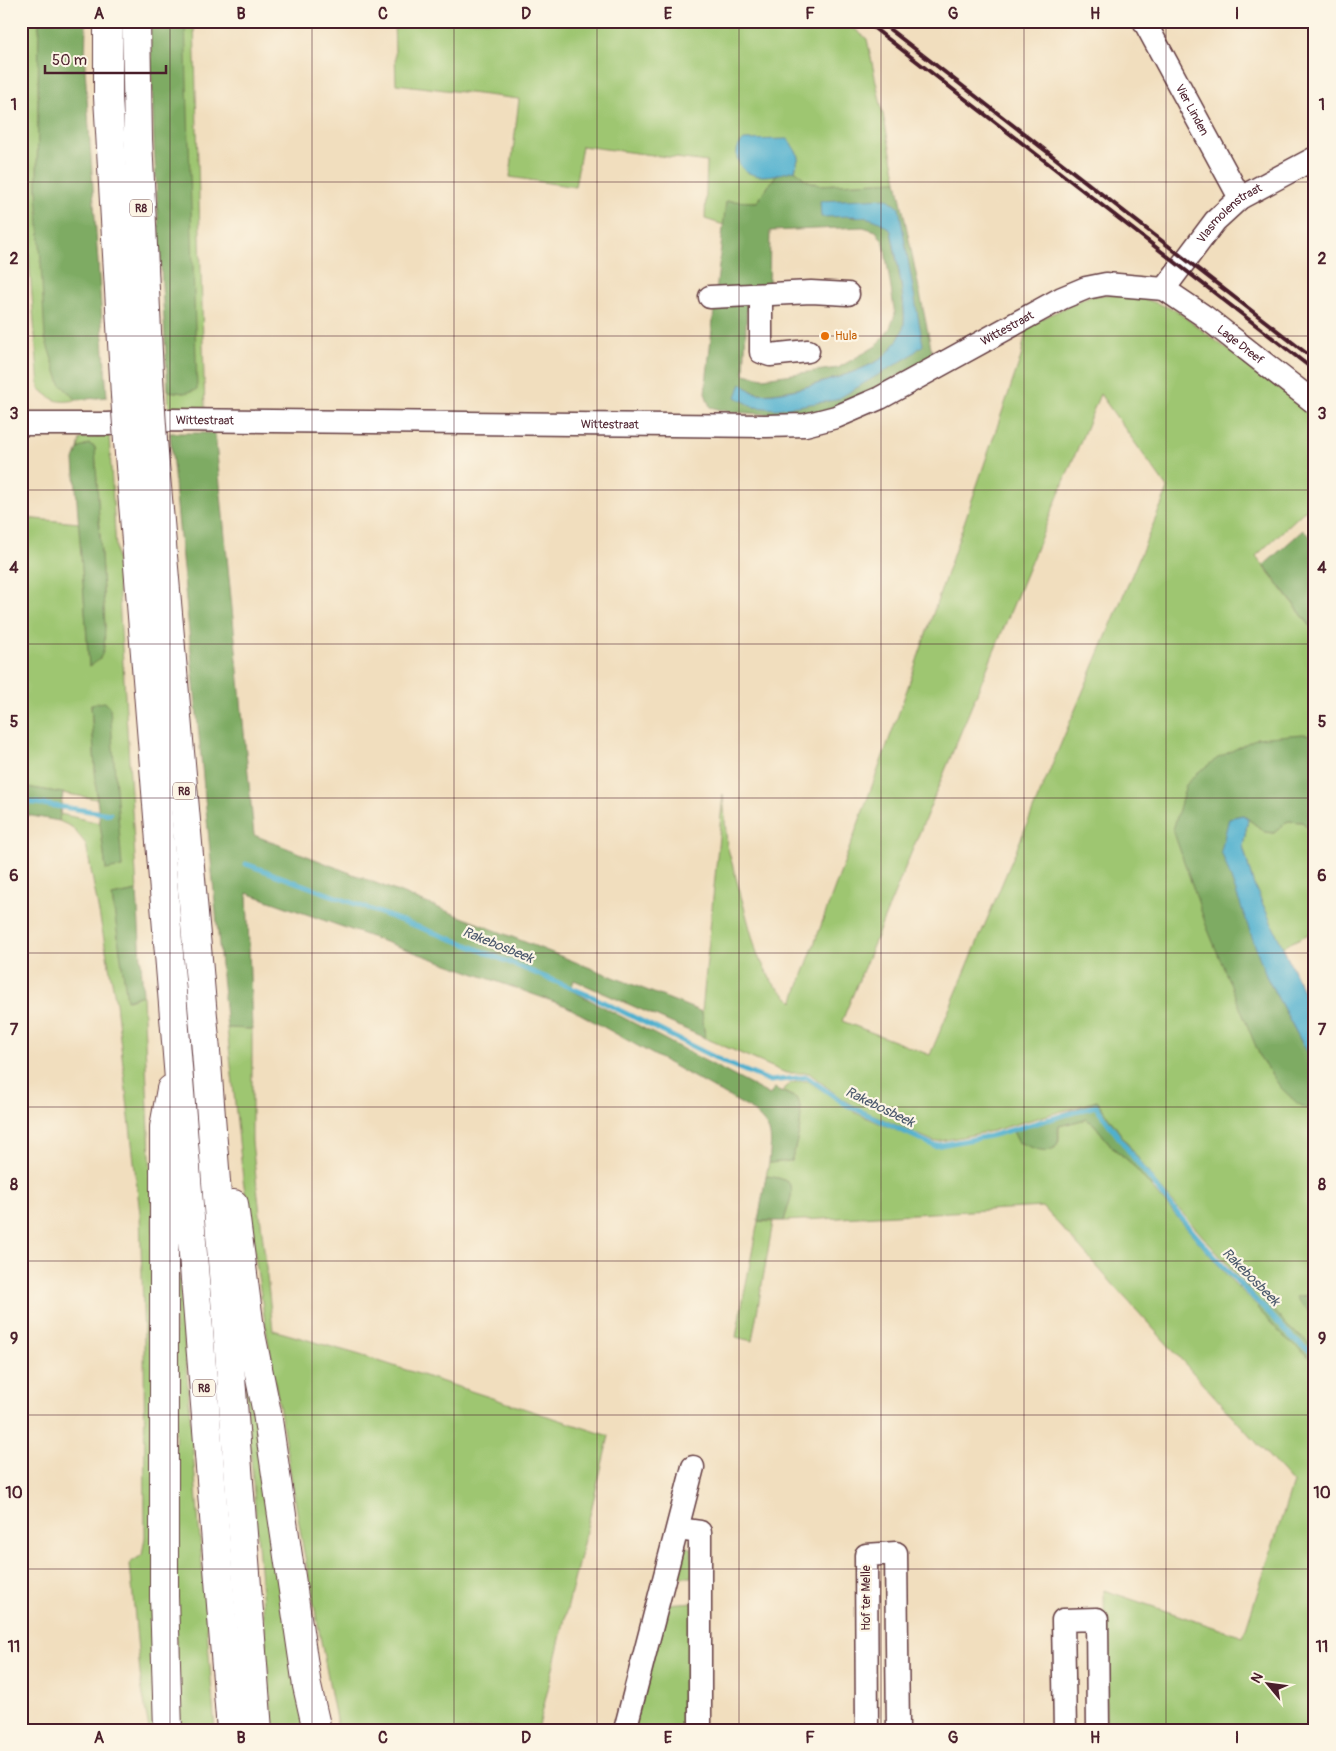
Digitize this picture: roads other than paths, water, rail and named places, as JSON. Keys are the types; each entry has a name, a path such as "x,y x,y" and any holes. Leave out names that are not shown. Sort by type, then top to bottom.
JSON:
{"highway":[{"name":"R8","path":"108,21 108,96 138,395 178,1046 231,1730"},
{"name":"R8","path":"136,21 138,395"},
{"name":"R8","path":"141,441 206,1051 258,1730"},
{"name":"R8","path":"168,1730 164,1596 164,1127 178,1046"},
{"name":"R8","path":"206,1051 222,1107 250,1329 267,1412 307,1686 317,1730"}],"street":[{"name":"Vier Linden","path":"1144,21 1240,198"},
{"name":"Vlasmolenstraat","path":"1164,289 1215,221 1240,198 1315,158"},
{"name":"Wittestraat","path":"21,424 107,424 173,420 805,425 836,417 880,398 1062,298 1086,288 1106,284 1122,284 1164,289"},
{"name":"Lage Dreef","path":"1164,289 1204,316 1315,403"},
{"path":"710,297 761,296 811,292 848,294"},
{"path":"761,296 760,352 770,354 808,351"},
{"path":"625,1730 693,1467"},
{"path":"678,1529 700,1532 700,1730"},
{"name":"Hof ter Melle","path":"867,1730 866,1555 896,1553 898,1730"},
{"path":"1065,1730 1063,1620 1097,1619 1098,1730"}],"water":[{"path":"788,139 799,156 795,170 763,176 755,175 748,173 738,161 737,149 744,140"},
{"path":"887,198 899,208 923,345 910,356 836,400 777,409 754,407 736,397 741,383 753,392 764,394 798,389 838,378 881,359 896,343 902,332 904,313 901,283 891,231 876,220 859,216 821,217 820,201"},
{"path":"1243,815 1248,819 1243,846 1253,883 1315,1017 1315,1067 1266,976 1221,851 1229,818"}],"waterway":[{"name":"Rakebosbeek","path":"21,801 110,814"},
{"name":"Rakebosbeek","path":"246,864 465,944 593,997 726,1063 770,1081 807,1077 845,1104 935,1146 990,1136 1096,1106 1136,1161 1199,1239 1290,1335 1302,1346 1315,1353"}],"railway":[{"path":"865,21 1315,371"},
{"path":"879,21 1315,360"}],"place":[{"name":"Hula","path":"825,336"}]}
